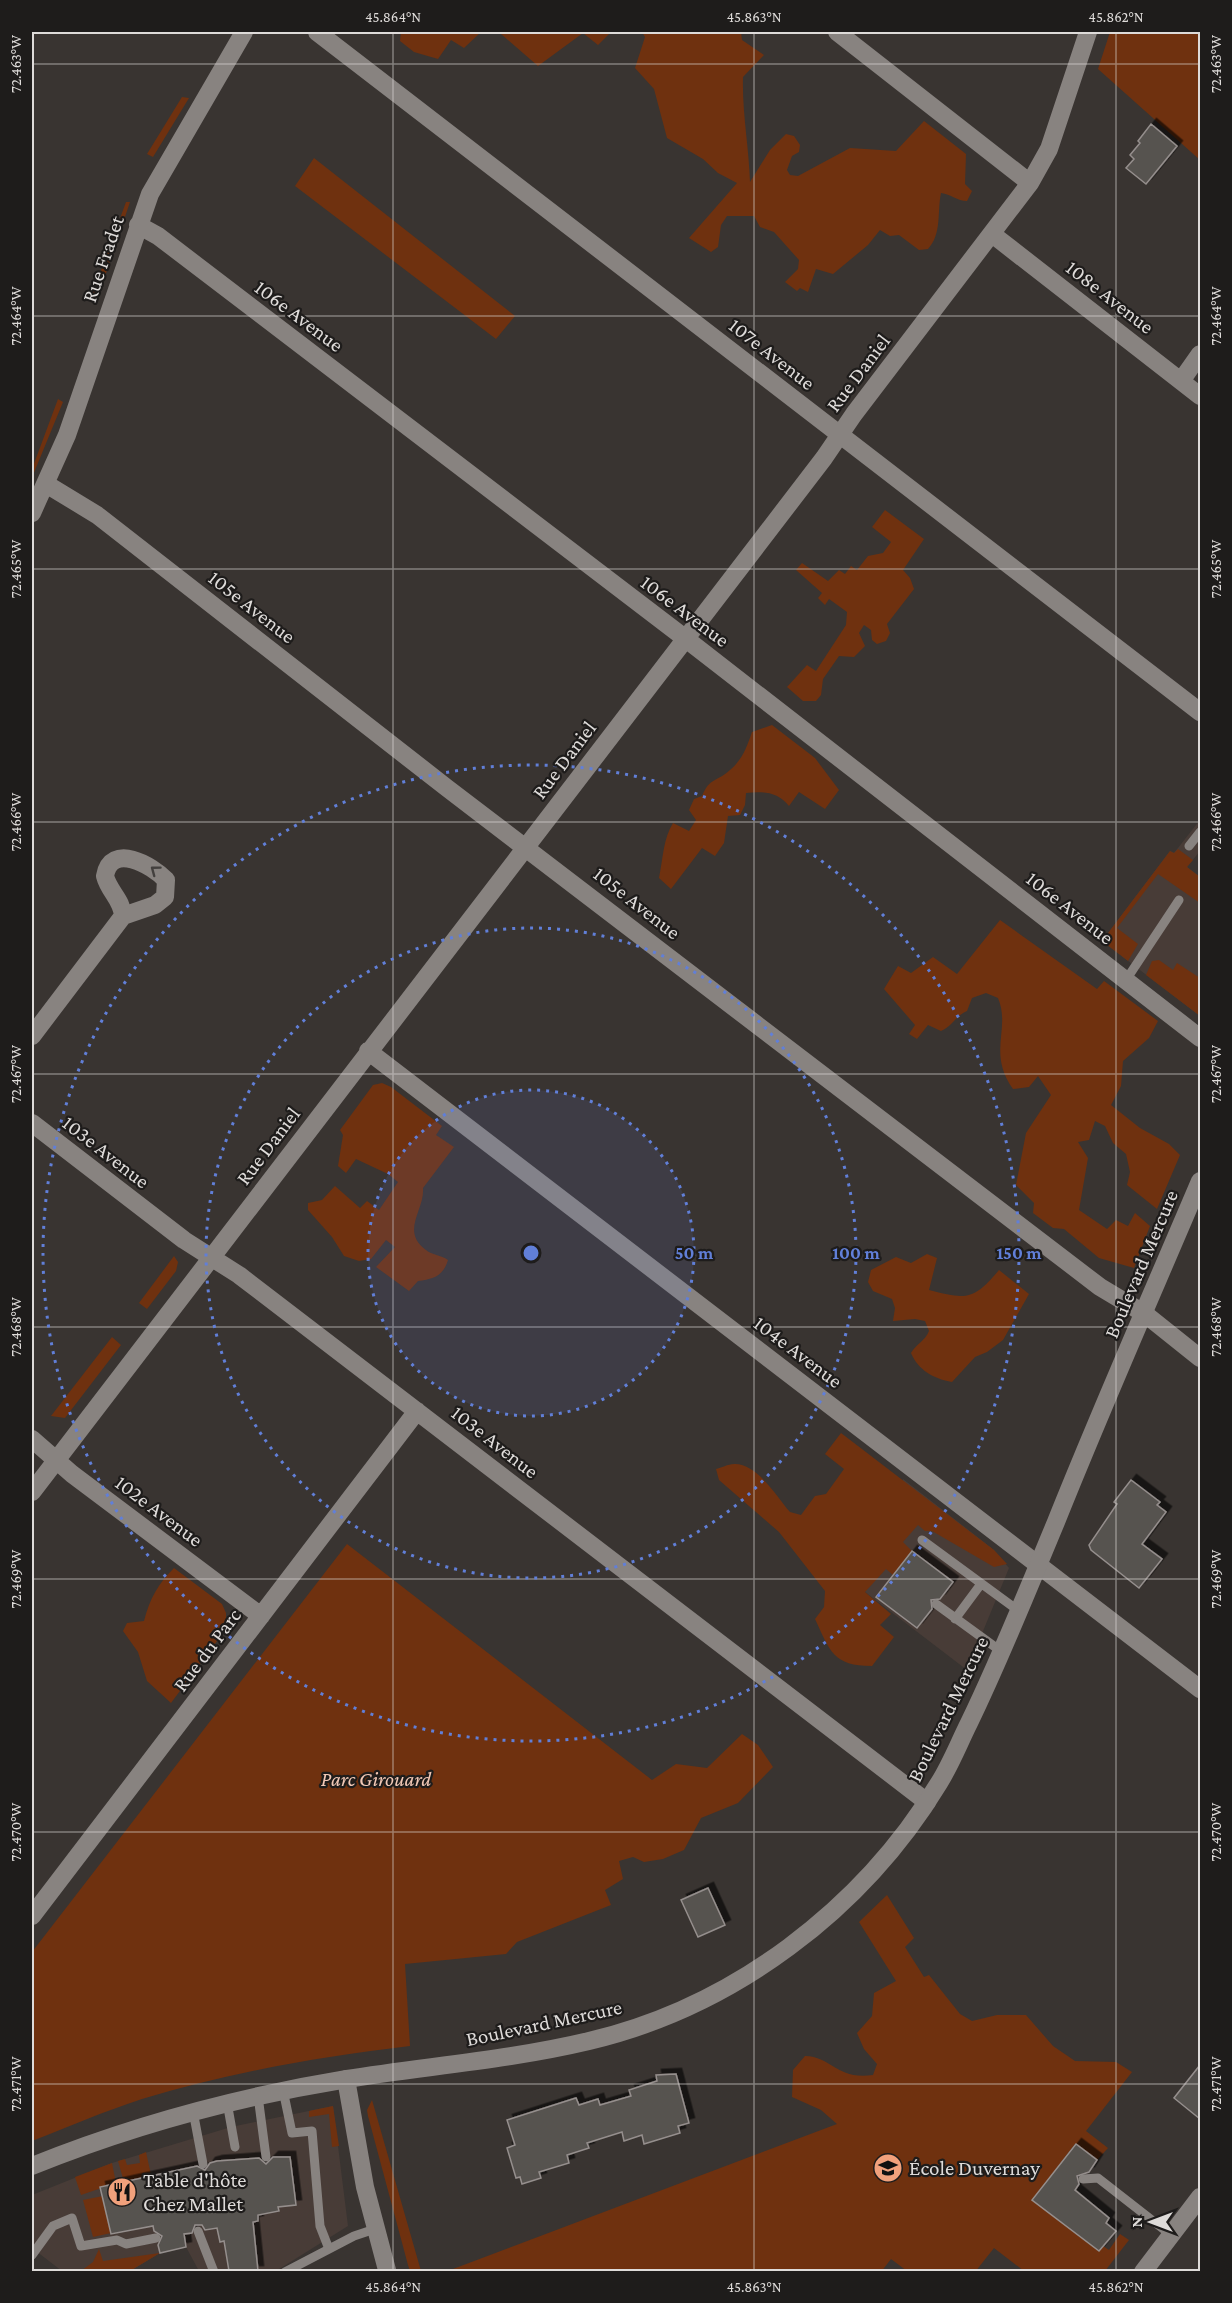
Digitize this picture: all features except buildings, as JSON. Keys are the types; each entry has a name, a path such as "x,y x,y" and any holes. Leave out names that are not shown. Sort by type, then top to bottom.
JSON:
{"street":[{"name":"Rue Fradet","path":"32,513 68,435 138,225 158,178 244,32"},
{"name":"107e Avenue","path":"317,32 1200,712"},
{"path":"837,32 1030,183"},
{"name":"Rue Daniel","path":"32,1492 686,639 1030,183 1049,149 1088,32"},
{"name":"106e Avenue","path":"138,225 158,236 686,639 1200,1038"},
{"name":"108e Avenue","path":"992,234 1200,396"},
{"path":"1181,381 1200,354"},
{"name":"105e Avenue","path":"46,484 98,515 1100,1287 1144,1314 1200,1358"},
{"path":"32,1036 123,916"},
{"name":"104e Avenue","path":"368,1051 1200,1689"},
{"name":"103e Avenue","path":"32,1123 184,1240 212,1257 417,1411 927,1802"},
{"name":"Boulevard Mercure","path":"32,2166 103,2137 192,2110 227,2102 346,2079 561,2047 621,2033 681,2009 759,1968 806,1935 868,1877 927,1802 942,1779 1002,1652 1200,1180"},
{"name":"Rue du Parc","path":"32,1916 417,1411"},
{"name":"102e Avenue","path":"32,1439 56,1460 261,1617"},
{"path":"346,2079 375,2229 387,2270"},
{"path":"1143,2271 1200,2197"}],"lane":[{"path":"1189,846 1200,832"},
{"path":"1126,980 1179,900"},
{"path":"922,1540 1019,1611"},
{"path":"955,1619 981,1584"},
{"path":"936,1604 1002,1652"},
{"path":"283,2091 292,2133 312,2131 320,2226 330,2248"},
{"path":"258,2096 266,2157"},
{"path":"227,2102 235,2147"},
{"path":"192,2110 203,2164"},
{"path":"1083,2179 1098,2178 1171,2235"},
{"path":"32,2255 53,2226 72,2218 81,2246 117,2240 126,2244 156,2238"},
{"path":"285,2271 330,2248 375,2229"},
{"path":"198,2231 214,2271"}],"shaded area":[{"path":"1200,820 1200,851 1187,867 1200,877 1200,1016 1102,941 1170,851 1174,853"},
{"path":"903,1479 994,1550 1009,1568 967,1670 865,1592"},
{"path":"333,2106 348,2226 276,2271 199,2271 186,2247 160,2253 130,2271 62,2271 32,2248 32,2195 112,2163 231,2127"}],"green space":[{"path":"401,32 481,32 464,48 451,40 438,59 414,52 400,41"},
{"path":"486,32 611,32 598,45 583,33 538,66 501,34"},
{"path":"642,32 741,32 742,40 764,55 743,77 750,182 770,150 786,134 794,136 800,145 799,152 792,156 787,170 790,175 798,176 850,148 896,151 924,121 966,154 965,184 972,191 967,201 941,193 937,230 928,249 919,250 899,235 890,236 880,230 868,245 833,274 816,269 808,292 800,288 797,291 785,282 798,269 799,260 774,232 760,227 754,216 727,216 721,225 718,247 711,252 689,238 737,183 718,173 703,159 667,138 654,89 635,68 645,37"},
{"path":"1110,32 1200,32 1200,160 1098,69"},
{"path":"182,97 189,98 153,157 147,154"},
{"path":"314,158 515,316 496,339 295,186"},
{"path":"126,202 130,202 97,300 91,298"},
{"path":"58,399 63,402 33,475 32,469"},
{"path":"885,510 924,539 903,570 910,578 914,589 887,624 890,633 886,641 877,644 872,640 871,630 864,625 859,633 865,646 854,657 839,656 823,679 821,695 816,701 803,701 787,687 807,665 816,671 846,625 847,612 829,599 825,605 818,598 822,593 796,570 802,563 828,581 839,570 845,574 851,566 857,570 868,556 883,553 891,542 872,527"},
{"path":"772,725 815,758 839,790 825,809 799,792 789,806 775,795 758,792 746,793 745,805 740,815 728,816 724,843 715,856 702,848 671,889 659,878 665,842 673,823 689,831 696,820 689,810 694,799 702,796 711,783 738,762 752,732"},
{"path":"1178,849 1193,860 1187,867 1200,877 1200,903 1158,874 1117,928 1138,944 1128,961 1102,941 1170,851 1174,853"},
{"path":"1000,920 1097,989 1104,981 1158,1021 1149,1038 1123,1061 1121,1086 1111,1105 1140,1128 1169,1144 1180,1155 1157,1209 1127,1185 1130,1172 1126,1154 1113,1143 1105,1126 1095,1121 1089,1140 1078,1142 1088,1158 1079,1210 1107,1229 1116,1220 1128,1226 1135,1213 1150,1226 1134,1268 1099,1258 1064,1229 1053,1228 1033,1213 1034,1203 1016,1185 1026,1133 1051,1095 1038,1076 1029,1087 1013,1089 1005,1076 1000,1052 1002,1020 998,998 986,993 972,998 967,1011 948,1026 941,1031 928,1025 917,1039 909,1034 915,1025 884,989 898,966 911,973 933,957 957,974"},
{"path":"1159,960 1173,970 1177,963 1200,978 1200,1016 1146,975 1152,961"},
{"path":"382,1083 391,1087 442,1126 436,1135 454,1147 423,1188 414,1228 418,1243 431,1253 448,1260 441,1273 433,1278 418,1281 409,1291 376,1267 395,1247 386,1240 371,1259 359,1261 344,1256 332,1237 308,1210 308,1203 322,1200 335,1186 360,1208 367,1201 379,1210 398,1182 388,1174 356,1159 346,1173 338,1166 343,1135 340,1130 373,1085"},
{"path":"927,1254 937,1258 929,1290 952,1295 969,1295 983,1287 999,1270 1029,1294 1003,1340 987,1352 975,1357 952,1382 927,1373 911,1353 929,1331 925,1321 915,1319 893,1321 895,1308 892,1299 873,1291 868,1282 871,1270 896,1257 911,1263"},
{"path":"174,1256 178,1262 176,1271 147,1309 139,1303"},
{"path":"112,1337 121,1345 65,1418 51,1416"},
{"path":"841,1433 994,1550 1007,1564 994,1567 932,1531 925,1531 918,1525 903,1542 912,1551 893,1575 886,1569 865,1592 891,1614 880,1625 894,1637 872,1666 841,1660 829,1648 815,1619 824,1607 825,1591 779,1532 719,1480 716,1469 734,1464 751,1469 766,1482 790,1512 801,1515 815,1496 826,1494 844,1469 825,1454"},
{"name":"Parc Girouard","path":"347,1544 652,1780 676,1764 707,1768 742,1734 758,1745 773,1767 738,1803 701,1818 684,1850 663,1859 644,1862 633,1857 619,1861 623,1879 605,1890 611,1905 517,1942 506,1954 405,1964 410,2046 308,2060 175,2089 100,2114 32,2141 32,1952"},
{"path":"174,1568 222,1604 226,1613 226,1629 171,1703 147,1681 138,1652 123,1631 127,1623 144,1621 155,1592"},
{"name":"École Duvernay","path":"887,1895 914,1938 905,1947 924,1977 929,1975 960,2014 972,2021 997,2015 1026,2015 1053,2046 1075,2061 1116,2062 1132,2072 1086,2131 1108,2148 1097,2160 1075,2144 1033,2200 1099,2251 1103,2246 1109,2250 1120,2234 1129,2240 1105,2271 1024,2271 994,2248 975,2272 907,2271 891,2259 881,2272 445,2272 837,2124 821,2110 792,2097 793,2070 805,2056 822,2060 851,2074 873,2075 877,2064 864,2049 857,2033 872,2016 874,1993 896,1981 859,1922"},
{"path":"372,2100 421,2271 410,2271 408,2265 368,2116 367,2110"},
{"path":"333,2106 339,2146 332,2147 329,2114 309,2117 309,2111"},
{"path":"146,2152 151,2175 124,2182 118,2161 125,2159 127,2165 140,2163 139,2155"},
{"path":"112,2163 116,2183 81,2195 75,2177"},
{"path":"103,2196 111,2233 93,2237 83,2200"},
{"path":"99,2249 103,2261 160,2253 130,2271 81,2271 93,2262"}],"place":[{"name":"École Duvernay","path":"888,2168"},
{"name":"Table d'hôte Chez Mallet","path":"122,2192"}]}
